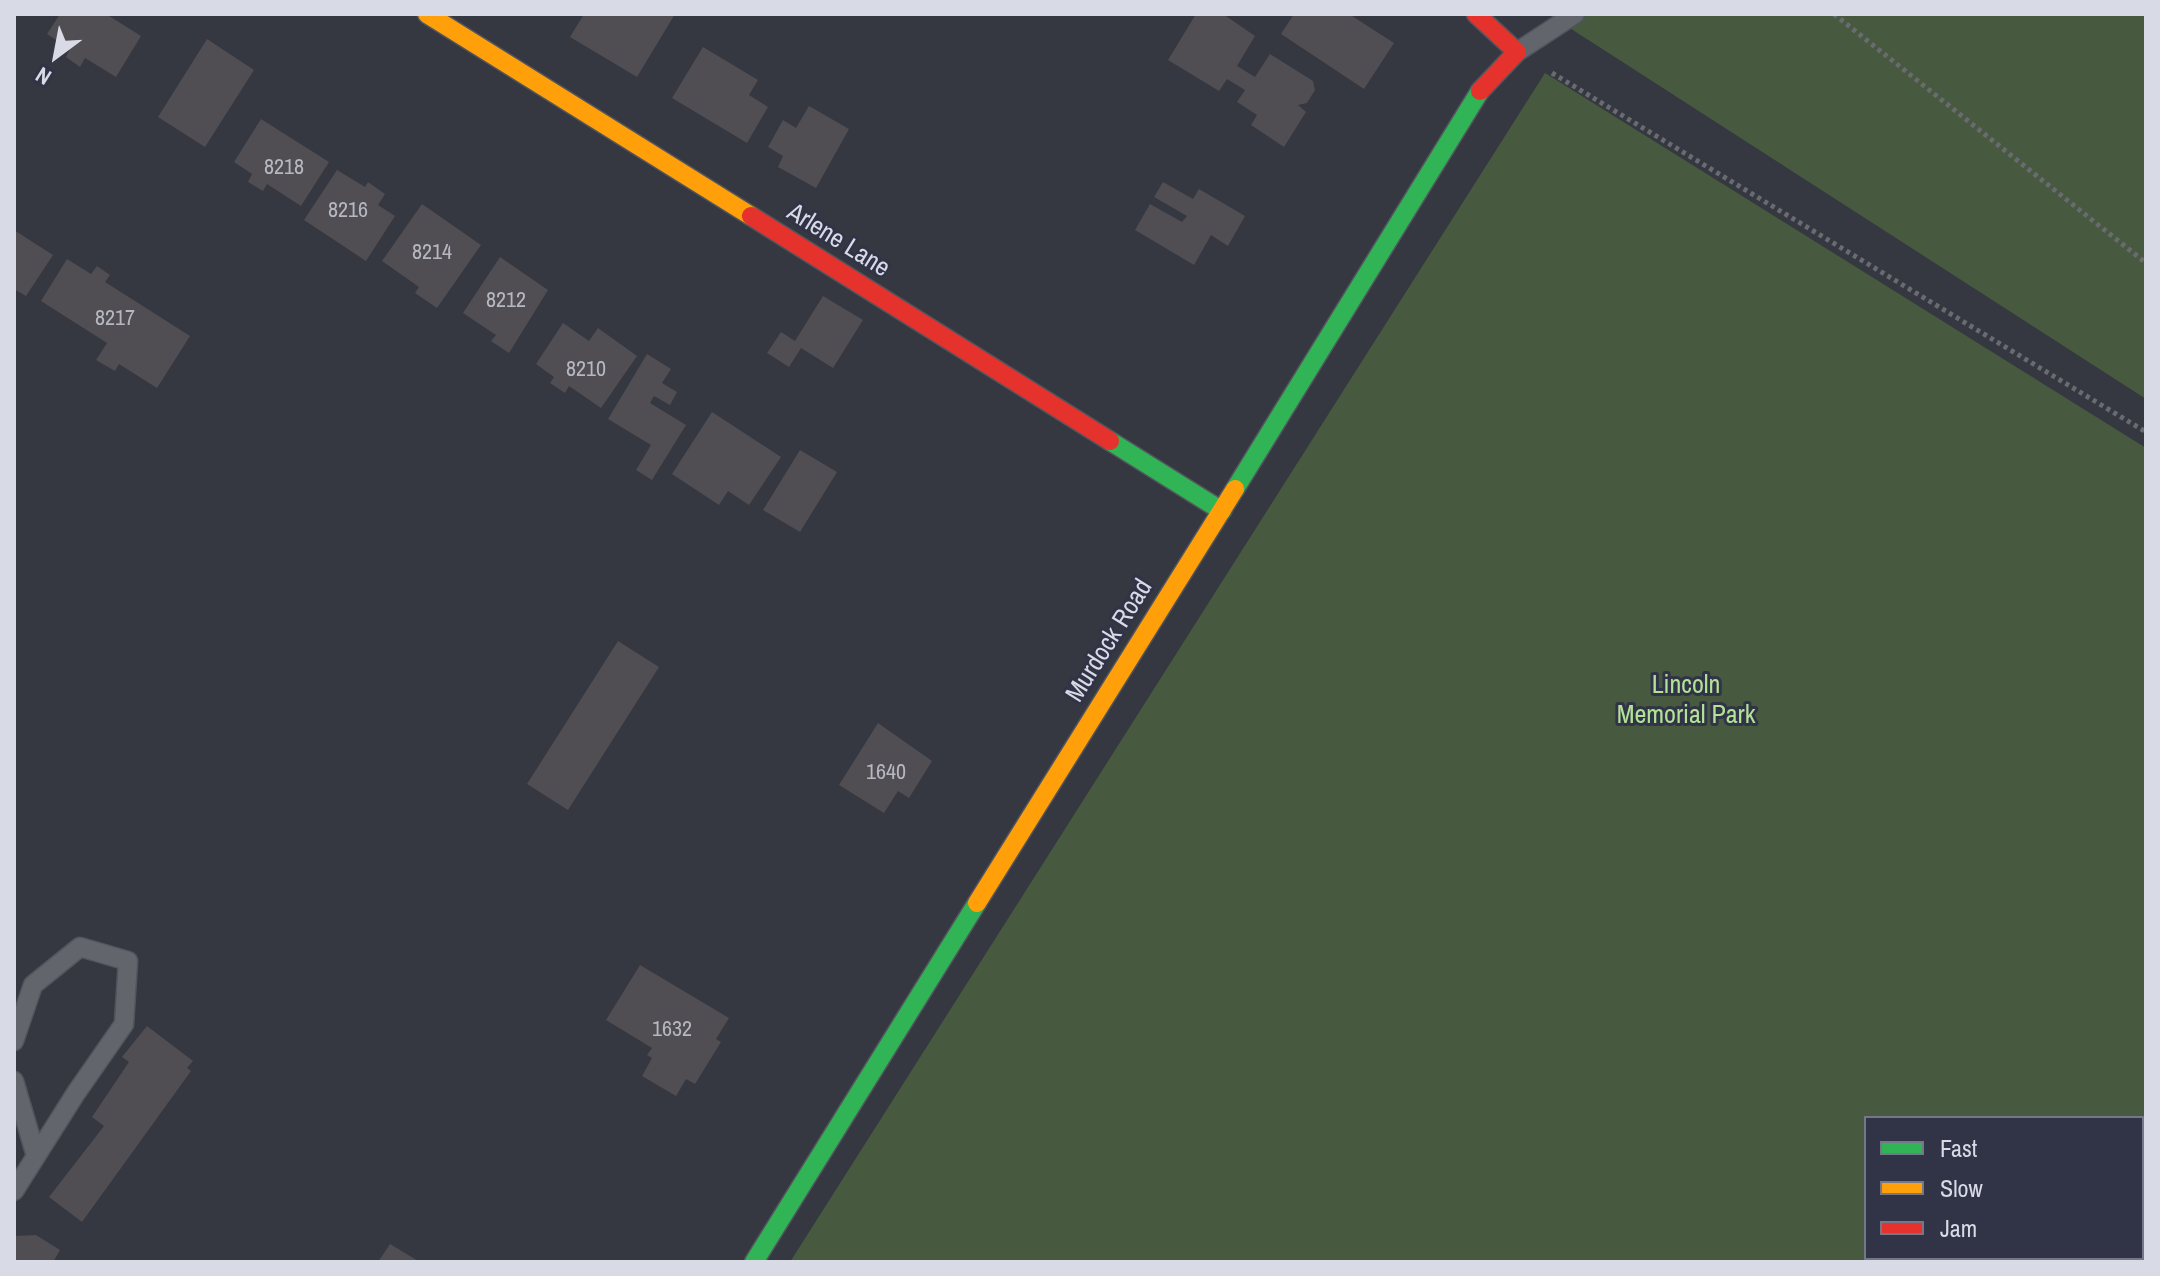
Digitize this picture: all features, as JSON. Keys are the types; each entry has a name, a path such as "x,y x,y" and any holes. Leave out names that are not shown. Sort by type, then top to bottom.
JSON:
{"street":[{"name":"Arlene Lane","path":"427,14 1222,511"},
{"path":"1476,14 1517,52"},
{"name":"Murdock Road","path":"754,1262 1222,511 1477,94 1517,52"}],"lane":[{"path":"1517,52 1575,14"},
{"path":"14,1041 33,985 80,947 128,961 124,1024 14,1191"},
{"path":"14,1081 36,1156"}],"path":[{"path":"1834,14 2146,263"},
{"path":"1517,52 2146,432"}],"green space":[{"path":"1548,14 2146,14 2146,399"},
{"name":"Lincoln Memorial Park","path":"1545,73 2146,448 2146,1262 790,1262"}],"building":[{"path":"60,14 106,14 141,36 116,77 85,58 80,67 66,57 70,49 47,34"},
{"path":"584,14 675,14 637,77 570,37"},
{"path":"1196,14 1223,14 1255,36 1237,66 1255,77 1270,54 1313,81 1315,90 1307,103 1298,105 1306,112 1284,147 1251,125 1257,115 1237,102 1245,90 1227,79 1219,91 1168,60"},
{"path":"1294,14 1349,14 1394,43 1364,89 1281,34"},
{"path":"207,39 254,70 205,147 158,117"},
{"path":"703,47 758,80 749,95 768,107 747,143 672,98"},
{"path":"809,106 849,129 816,188 778,167 783,156 768,147 783,120 796,128"},
{"path":"261,119 329,162 301,206 267,184 263,191 248,182 252,174 234,162"},
{"path":"337,170 365,187 368,182 385,194 378,205 395,216 366,261 304,220"},
{"path":"1163,182 1193,199 1199,189 1245,216 1228,246 1211,235 1194,265 1135,230 1150,204 1182,222 1187,216 1154,197"},
{"path":"422,204 481,245 437,308 415,293 419,287 382,261"},
{"path":"14,230 53,255 26,296 14,289"},
{"path":"500,257 548,290 509,353 491,341 496,335 463,313"},
{"path":"67,259 91,274 97,266 110,275 105,282 190,336 157,388 119,364 115,371 96,360 107,343 41,301"},
{"path":"823,296 863,320 833,368 801,348 789,367 767,353 781,332 795,341"},
{"path":"563,323 589,341 598,328 637,356 601,408 569,386 565,393 550,383 554,377 536,364"},
{"path":"647,354 671,369 662,383 677,392 670,405 654,396 650,403 686,425 652,480 636,470 651,445 608,419"},
{"path":"712,412 781,457 749,505 728,491 719,505 672,474"},
{"path":"800,450 837,472 800,532 763,510"},
{"path":"618,641 659,667 568,810 527,784"},
{"path":"878,723 932,761 909,798 898,791 884,813 839,785"},
{"path":"640,965 729,1018 716,1039 721,1042 695,1084 686,1079 676,1096 642,1076 652,1058 647,1055 652,1048 606,1020"},
{"path":"147,1026 193,1061 187,1068 191,1071 82,1222 49,1197 104,1126 92,1117 129,1062 122,1057"},
{"path":"36,1235 60,1250 53,1262 14,1262 14,1236"},
{"path":"390,1244 420,1262 378,1262"}],"traffic: fast":[{"path":"1235,489 1480,91"},
{"path":"1110,441 1222,511"},
{"path":"754,1262 977,903"}],"traffic: slow":[{"path":"427,14 751,216"},
{"path":"977,903 1235,489"}],"traffic: jam":[{"path":"1476,14 1517,52 1480,91"},
{"path":"751,216 1110,441"}]}
